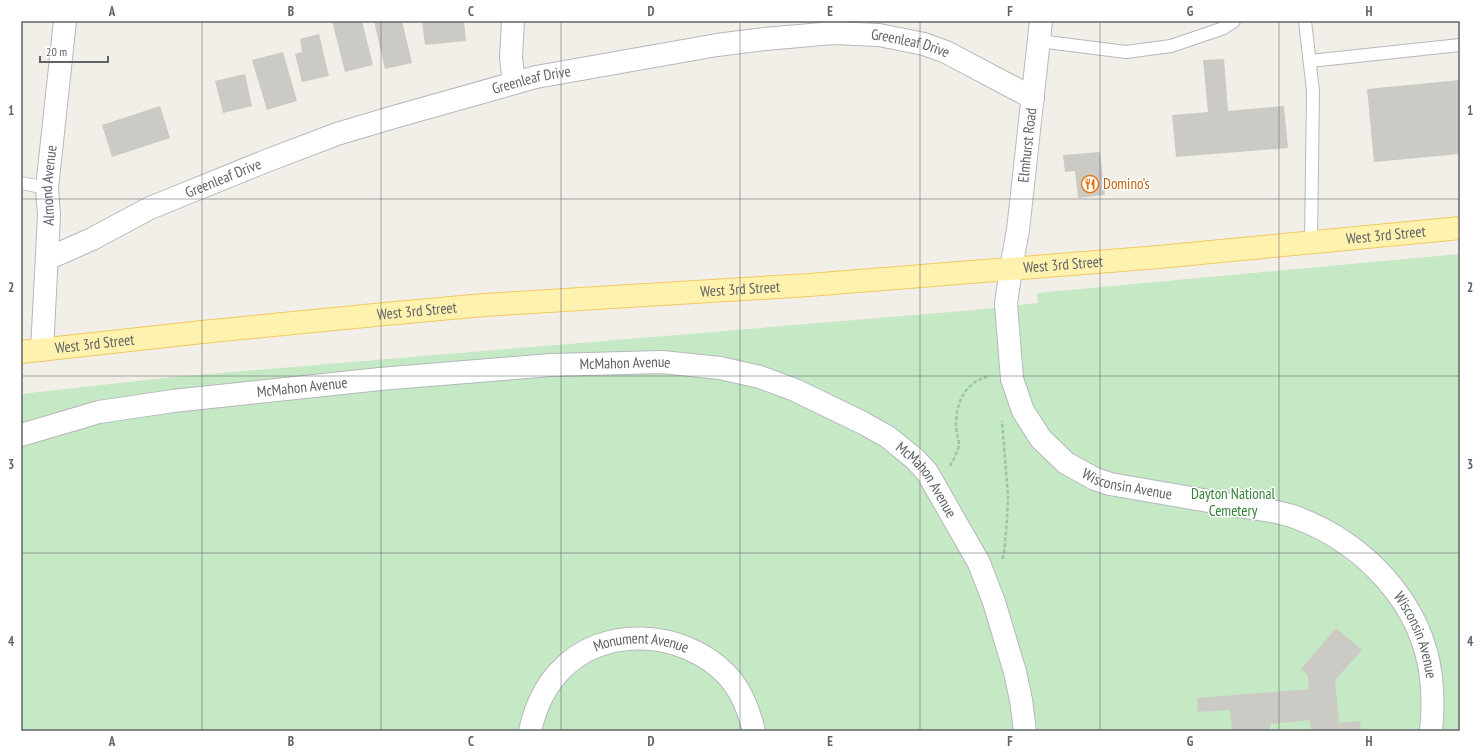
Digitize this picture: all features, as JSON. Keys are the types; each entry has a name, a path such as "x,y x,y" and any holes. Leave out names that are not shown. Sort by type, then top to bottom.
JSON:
{"main road":[{"name":"West 3rd Street","path":"31,351 202,332 484,305 809,285 1159,257 1460,228"}],"street":[{"name":"Almond Avenue","path":"31,351 46,259 49,215 47,188 65,21"},
{"path":"513,21 511,57 514,83"},
{"name":"Elmhurst Road","path":"1010,268 1018,230 1040,31"},
{"name":"Greenleaf Drive","path":"46,259 92,239 150,208 337,134 514,83 544,76 717,45 773,38 833,33 879,35 902,39 939,50 967,62 1033,98"},
{"name":"Wisconsin Avenue","path":"1010,268 1006,304 1012,379 1023,411 1041,439 1066,463 1095,479 1110,484 1294,516 1328,531 1357,551 1372,563 1385,578 1406,607 1420,635 1431,675 1433,696 1431,731"},
{"name":"McMahon Avenue","path":"21,434 99,412 180,400 380,379 543,365 662,362 720,368 760,377 795,390 863,423 888,437 915,459 930,478 979,563 1015,672 1021,700 1025,731"},
{"name":"Monument Avenue","path":"530,731 542,695 559,672 570,662 595,647 609,642 638,638 654,639 677,644 697,652 711,661 727,675 737,688 744,701 754,731"}],"lane":[{"path":"1040,31 1126,52 1171,46 1224,28 1234,21"},
{"path":"1305,21 1313,90 1311,242"},
{"path":"1310,61 1460,45"},
{"path":"21,183 47,188"}],"path":[{"path":"930,478 942,475 953,461 959,445 956,427 958,406 962,394 979,379 990,376"},
{"path":"1001,416 1008,496 1004,554 1001,561"}],"green space":[{"name":"Dayton National Cemetery","path":"1460,254 1460,731 21,731 21,394 173,377 975,310 1038,303 1037,293"}],"building":[{"path":"332,21 362,21 373,65 345,72"},
{"path":"374,21 402,21 412,63 385,69"},
{"path":"422,21 464,21 466,41 425,45"},
{"path":"319,34 329,76 302,82 295,54 302,52 300,39"},
{"path":"283,52 297,101 267,110 252,60"},
{"path":"1224,59 1228,111 1284,106 1288,148 1176,157 1172,115 1208,112 1203,60"},
{"path":"245,74 252,106 223,113 215,81"},
{"path":"1460,80 1460,154 1374,162 1367,89"},
{"path":"160,106 170,138 112,157 102,125"},
{"name":"Domino’s","path":"1100,152 1105,195 1078,198 1075,171 1065,172 1063,155"},
{"path":"1336,628 1362,650 1335,680 1339,723 1360,721 1361,731 1311,731 1310,720 1270,724 1270,731 1232,731 1230,710 1198,712 1197,698 1309,689 1308,675 1301,669"}],"place":[{"name":"Domino’s","path":"1090,184"}]}
